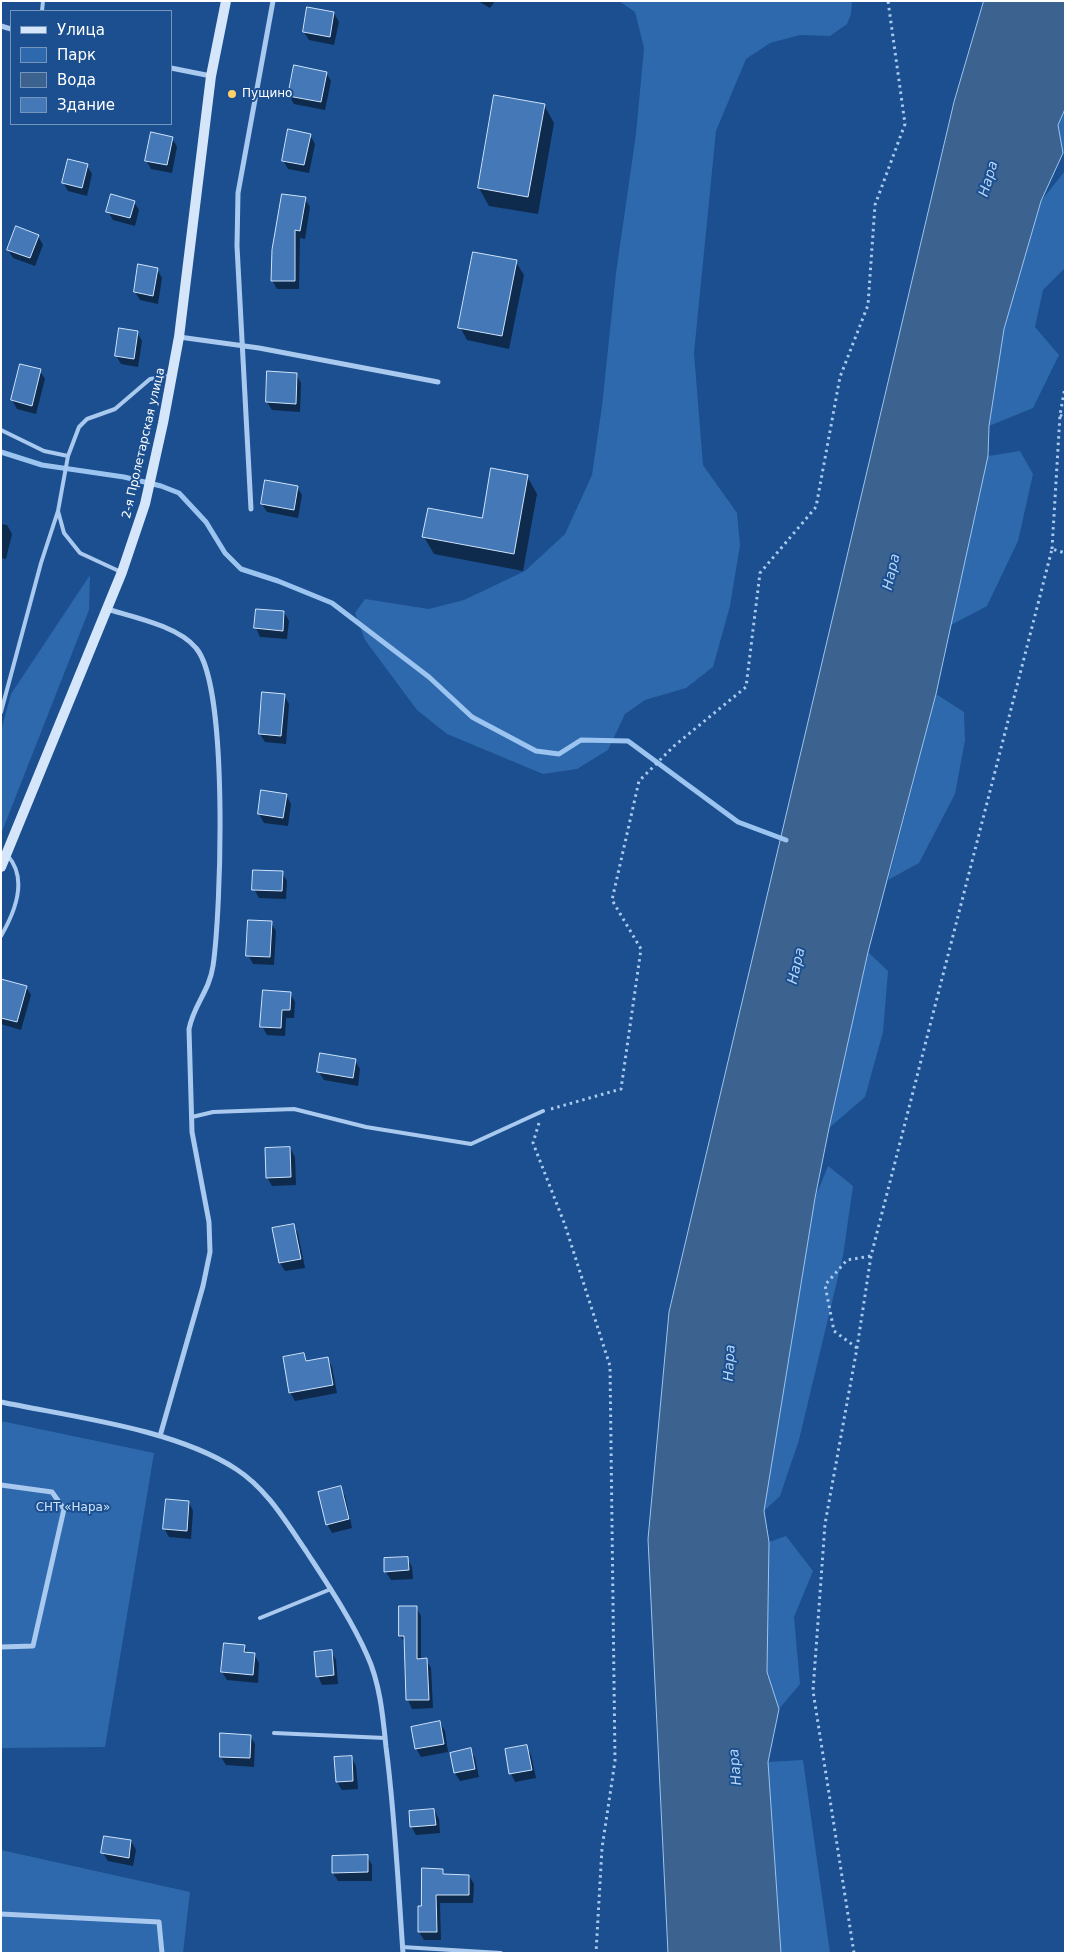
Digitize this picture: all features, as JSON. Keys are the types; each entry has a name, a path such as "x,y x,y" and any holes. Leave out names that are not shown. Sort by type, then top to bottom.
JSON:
{"main road":[{"name":"2-я Пролетарская улица","path":"1,867 122,572 145,504 179,337 211,76 226,1"}],"street":[{"path":"251,510 244,346 237,246 238,193 273,1"},
{"path":"172,68 211,76"},
{"path":"179,337 244,346 438,382"},
{"path":"107,609 179,634 197,648 209,675 217,734 220,878 213,966 207,991 192,1013 189,1028 192,1132 209,1222 210,1252 203,1286 160,1436"},
{"path":"1,1402 160,1436 205,1452 236,1469 256,1484 282,1515 331,1589 368,1656 379,1695 395,1815 402,1950"},
{"path":"1,1485 52,1492 64,1509 33,1646 1,1647"},
{"path":"1,1914 159,1922 162,1953"}],"lane":[{"path":"1,712 41,563 58,511 68,456 79,427 87,419 115,409 150,379 172,375"},
{"path":"1,430 44,451 68,456"},
{"path":"58,511 64,533 80,553 122,572"},
{"path":"1,936 18,896 19,873 16,865 6,855"},
{"path":"192,1117 213,1112 294,1109 366,1127 471,1144 543,1111"},
{"path":"260,1618 331,1589"},
{"path":"274,1733 385,1738"},
{"path":"402,1950 501,1953"}],"path":[{"path":"596,1953 602,1848 615,1761 610,1366 566,1225 532,1142 543,1111 621,1089 641,949 612,900 639,782 674,746 746,687 760,573 816,507 840,376 868,306 874,206 905,124 888,1"},
{"path":"854,1953 813,1691 825,1524 857,1348 871,1256 1052,549 1060,415 1065,387"},
{"path":"1060,415 1065,418"},
{"path":"1052,549 1065,552"},
{"path":"857,1348 834,1331 825,1285 847,1260 871,1256"}],"green space":[{"path":"619,1 852,1 851,14 847,24 830,36 800,35 770,43 746,59 716,131 694,353 703,465 737,513 740,545 730,606 713,667 686,688 645,700 625,714 608,750 577,769 543,774 447,734 417,710 365,640 355,613 365,599 429,609 464,600 525,571 565,534 592,475 602,406 616,273 636,134 644,48 635,12"},
{"path":"1065,109 1065,152 1063,153 1058,125"},
{"path":"1065,171 1065,268 1043,290 1035,327 1059,355 1033,408 989,426 1004,329 1041,201"},
{"path":"1020,451 1033,474 1018,541 987,606 951,625 988,456"},
{"path":"90,575 89,610 1,834 1,731 11,694"},
{"path":"936,694 964,712 965,740 955,794 919,863 888,880"},
{"path":"868,952 888,971 883,1032 865,1097 829,1128"},
{"path":"828,1166 853,1186 843,1256 799,1440 780,1496 764,1511 815,1198"},
{"name":"СНТ «Нара»","path":"1,1421 154,1453 105,1747 1,1748"},
{"path":"786,1536 813,1571 794,1617 800,1684 779,1709 767,1672 769,1542"},
{"path":"803,1760 830,1953 781,1953 768,1762"},
{"path":"1,1850 190,1892 183,1953 1,1953"}],"water":[{"name":"Нара","path":"984,1 1065,1 1065,109 1058,125 1063,153 1041,201 1004,329 989,426 988,456 936,694 868,952 829,1128 815,1198 764,1511 769,1542 767,1672 779,1709 768,1762 781,1953 668,1953 648,1539 669,1312 954,102"}],"building":[{"path":"307,7 334,12 330,37 303,32"},
{"path":"294,65 327,72 321,102 288,96"},
{"path":"494,95 545,104 528,197 478,188"},
{"path":"288,129 311,134 304,165 282,161"},
{"path":"151,132 173,137 167,165 145,161"},
{"path":"68,159 88,164 82,188 62,183"},
{"path":"111,194 135,201 130,218 106,212"},
{"path":"282,194 306,197 300,231 295,230 295,281 271,281 272,250"},
{"path":"16,226 39,235 30,258 7,250"},
{"path":"473,252 517,260 502,336 458,328"},
{"path":"138,264 158,268 153,296 134,292"},
{"path":"119,328 138,331 134,359 115,356"},
{"path":"20,364 41,369 32,406 11,400"},
{"path":"267,371 297,373 296,404 266,402"},
{"path":"491,468 528,475 514,554 422,537 428,508 482,518"},
{"path":"265,480 298,486 294,510 261,504"},
{"path":"256,609 284,611 283,631 254,628"},
{"path":"262,692 285,694 281,736 259,734"},
{"path":"261,790 287,794 283,818 258,814"},
{"path":"253,870 283,871 282,891 252,890"},
{"path":"248,920 272,921 270,957 246,956"},
{"path":"1,979 27,986 17,1022 1,1018"},
{"path":"263,990 291,992 290,1010 282,1010 281,1028 260,1027"},
{"path":"320,1053 356,1059 353,1078 317,1072"},
{"path":"290,1147 291,1177 266,1178 265,1148"},
{"path":"294,1224 301,1259 279,1263 272,1228"},
{"path":"304,1353 306,1361 328,1357 333,1385 289,1393 283,1357"},
{"path":"341,1486 349,1519 326,1525 318,1492"},
{"path":"166,1499 189,1501 187,1531 163,1529"},
{"path":"408,1557 409,1570 384,1572 384,1558"},
{"path":"399,1606 417,1606 417,1659 427,1658 429,1700 406,1700 404,1636 399,1636"},
{"path":"224,1643 245,1645 244,1652 255,1653 253,1675 221,1672"},
{"path":"332,1650 334,1675 316,1677 314,1652"},
{"path":"440,1721 444,1744 415,1749 411,1727"},
{"path":"220,1733 251,1735 250,1758 220,1757"},
{"path":"527,1745 532,1770 509,1774 505,1749"},
{"path":"471,1748 475,1769 454,1773 450,1753"},
{"path":"352,1756 353,1781 336,1782 334,1757"},
{"path":"434,1809 436,1825 410,1827 409,1811"},
{"path":"104,1836 131,1840 129,1858 101,1853"},
{"path":"368,1855 368,1872 332,1873 332,1856"},
{"path":"422,1868 443,1869 443,1874 469,1875 469,1895 436,1895 437,1932 418,1932 418,1906 421,1906"}],"waterway":[{"path":"1,452 42,465 124,477 161,486 179,493 206,522 225,553 241,569 278,581 332,603 429,677 472,717 536,751 559,754 581,740 628,741 738,822 786,840"}],"place":[{"name":"Пущино","path":"232,94"}]}
